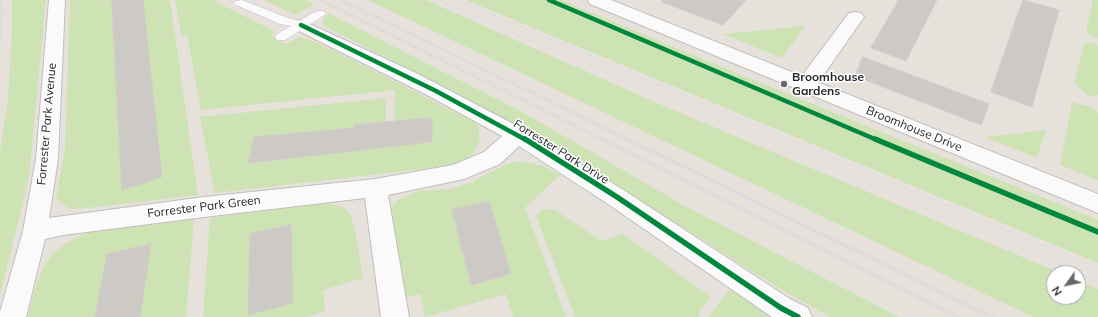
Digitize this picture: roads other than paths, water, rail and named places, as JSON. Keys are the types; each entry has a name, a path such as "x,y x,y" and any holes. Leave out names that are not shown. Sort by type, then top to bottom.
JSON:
{"street":[{"name":"Forrester Park Avenue","path":"12,317 35,231 47,159 57,0"},
{"name":"Broomhouse Drive","path":"596,0 1098,204"},
{"path":"806,85 855,17"},
{"name":"Forrester Park Drive","path":"301,25 440,92 517,135 579,173 798,317"},
{"name":"Forrester Park Green","path":"35,231 63,224 375,188 456,173 492,158 517,135"},
{"path":"375,188 395,317"}],"lane":[{"path":"240,3 284,21 301,25"},
{"path":"281,37 320,14"}],"tram line":[{"path":"436,0 1098,281"},
{"path":"457,0 1098,268"}],"railway":[{"path":"0,38 2,12 1,0"},
{"path":"321,0 603,140"},
{"path":"341,0 629,140"},
{"path":"601,139 958,317"},
{"path":"627,139 992,317"}],"place":[{"name":"Broomhouse Gardens","path":"784,84"}]}
